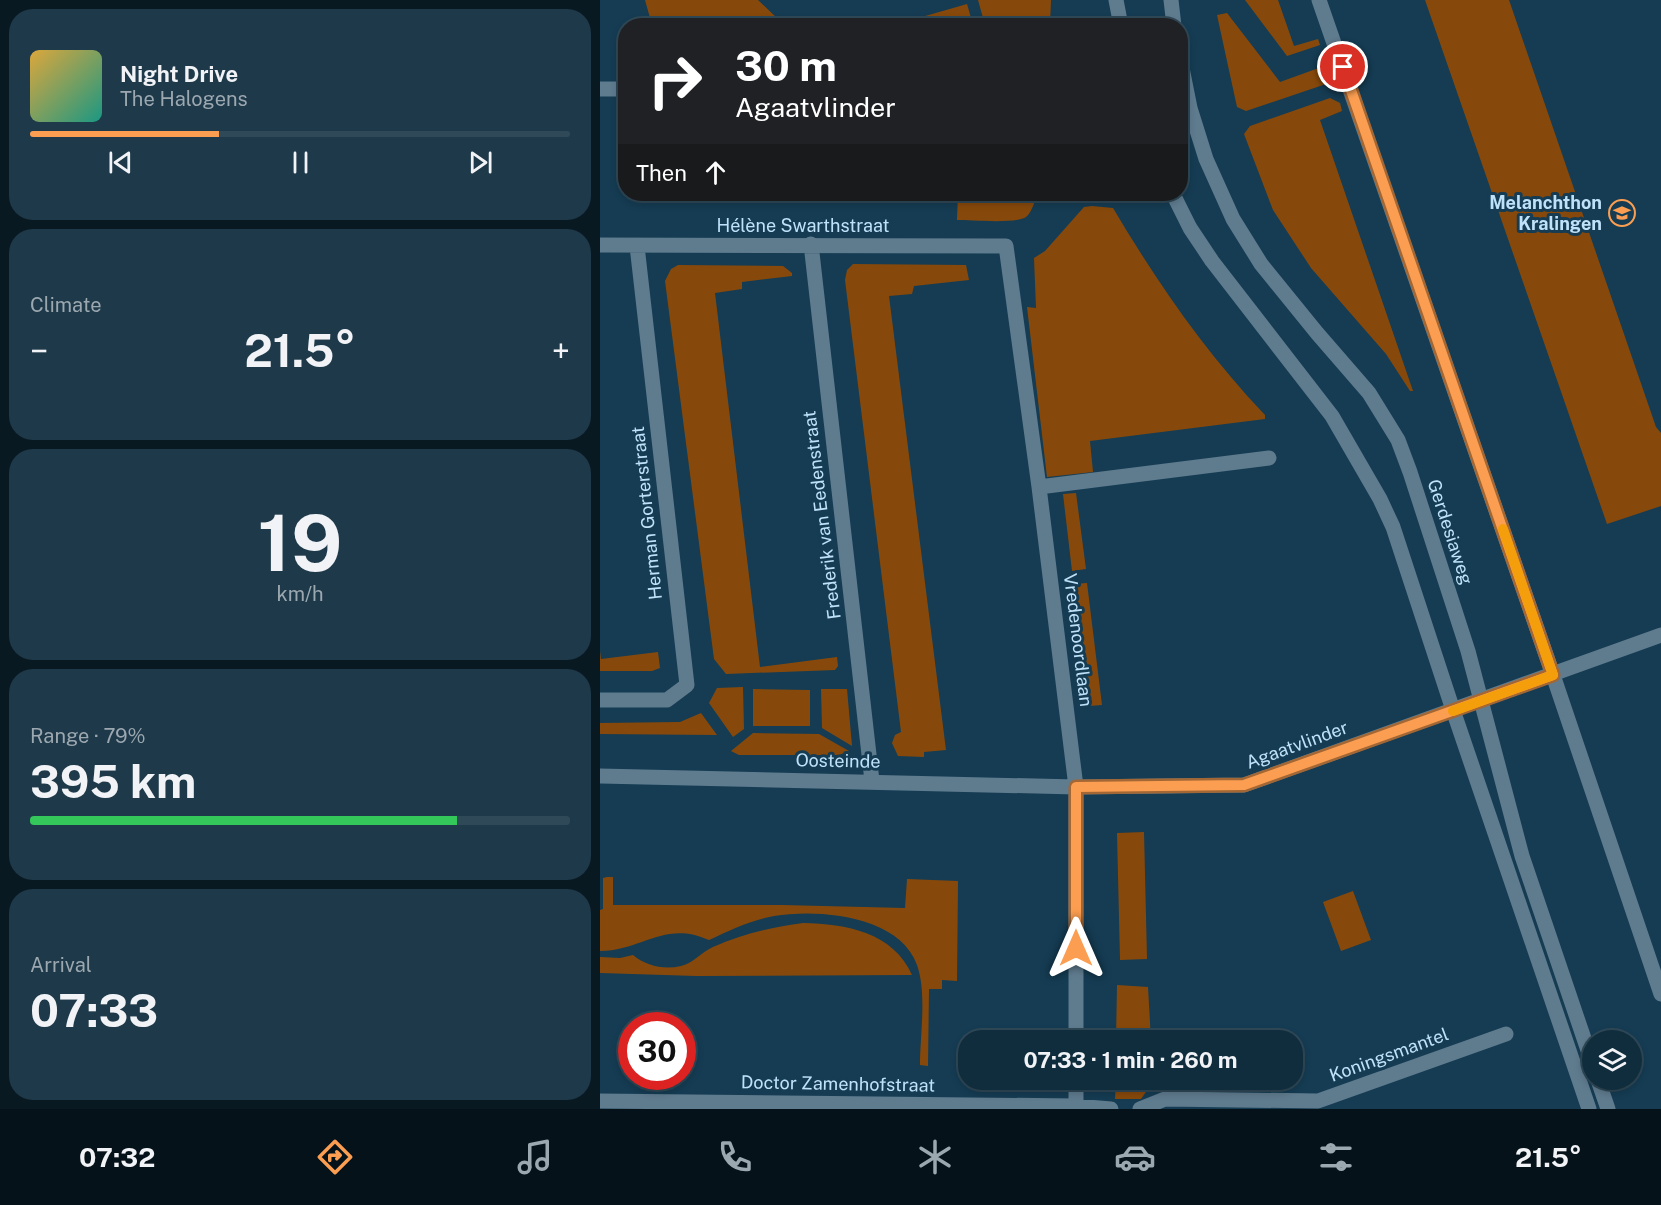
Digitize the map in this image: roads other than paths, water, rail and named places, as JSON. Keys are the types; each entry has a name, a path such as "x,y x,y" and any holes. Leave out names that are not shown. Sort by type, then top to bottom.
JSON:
{"street":[{"path":"1112,18 1115,0"},
{"path":"1115,0 1119,18"},
{"path":"1171,0 1173,18"},
{"path":"1319,0 1660,990"},
{"path":"600,89 618,89"},
{"name":"Gerdesiaweg","path":"1188,118 1218,189 1244,238 1282,291 1368,393 1398,441 1410,472 1482,700 1522,856 1582,1033"},
{"path":"1176,201 1190,228 1212,261 1332,416 1380,499 1400,543 1453,710 1589,1109"},
{"name":"Frederik van Eedenstraat","path":"811,244 872,782"},
{"name":"Hélène Swarthstraat","path":"600,245 1006,246"},
{"name":"Herman Gorterstraat","path":"600,700 667,700 687,686 637,246"},
{"name":"Vredenoordlaan","path":"1006,246 1039,487 1076,787 1076,1030"},
{"path":"1039,487 1269,458"},
{"name":"Agaatvlinder","path":"1076,787 1244,785 1661,635"},
{"name":"Oosteinde","path":"600,776 1076,787"},
{"name":"Koningsmantel","path":"1140,1109 1165,1099 1318,1101 1506,1034"},
{"path":"1076,1090 1076,1107 1111,1109"},
{"path":"1601,1090 1608,1109"},
{"name":"Doctor Zamenhofstraat","path":"600,1101 672,1106 1076,1107"}],"place":[{"name":"Melanchthon Kralingen","path":"1622,213"}]}
